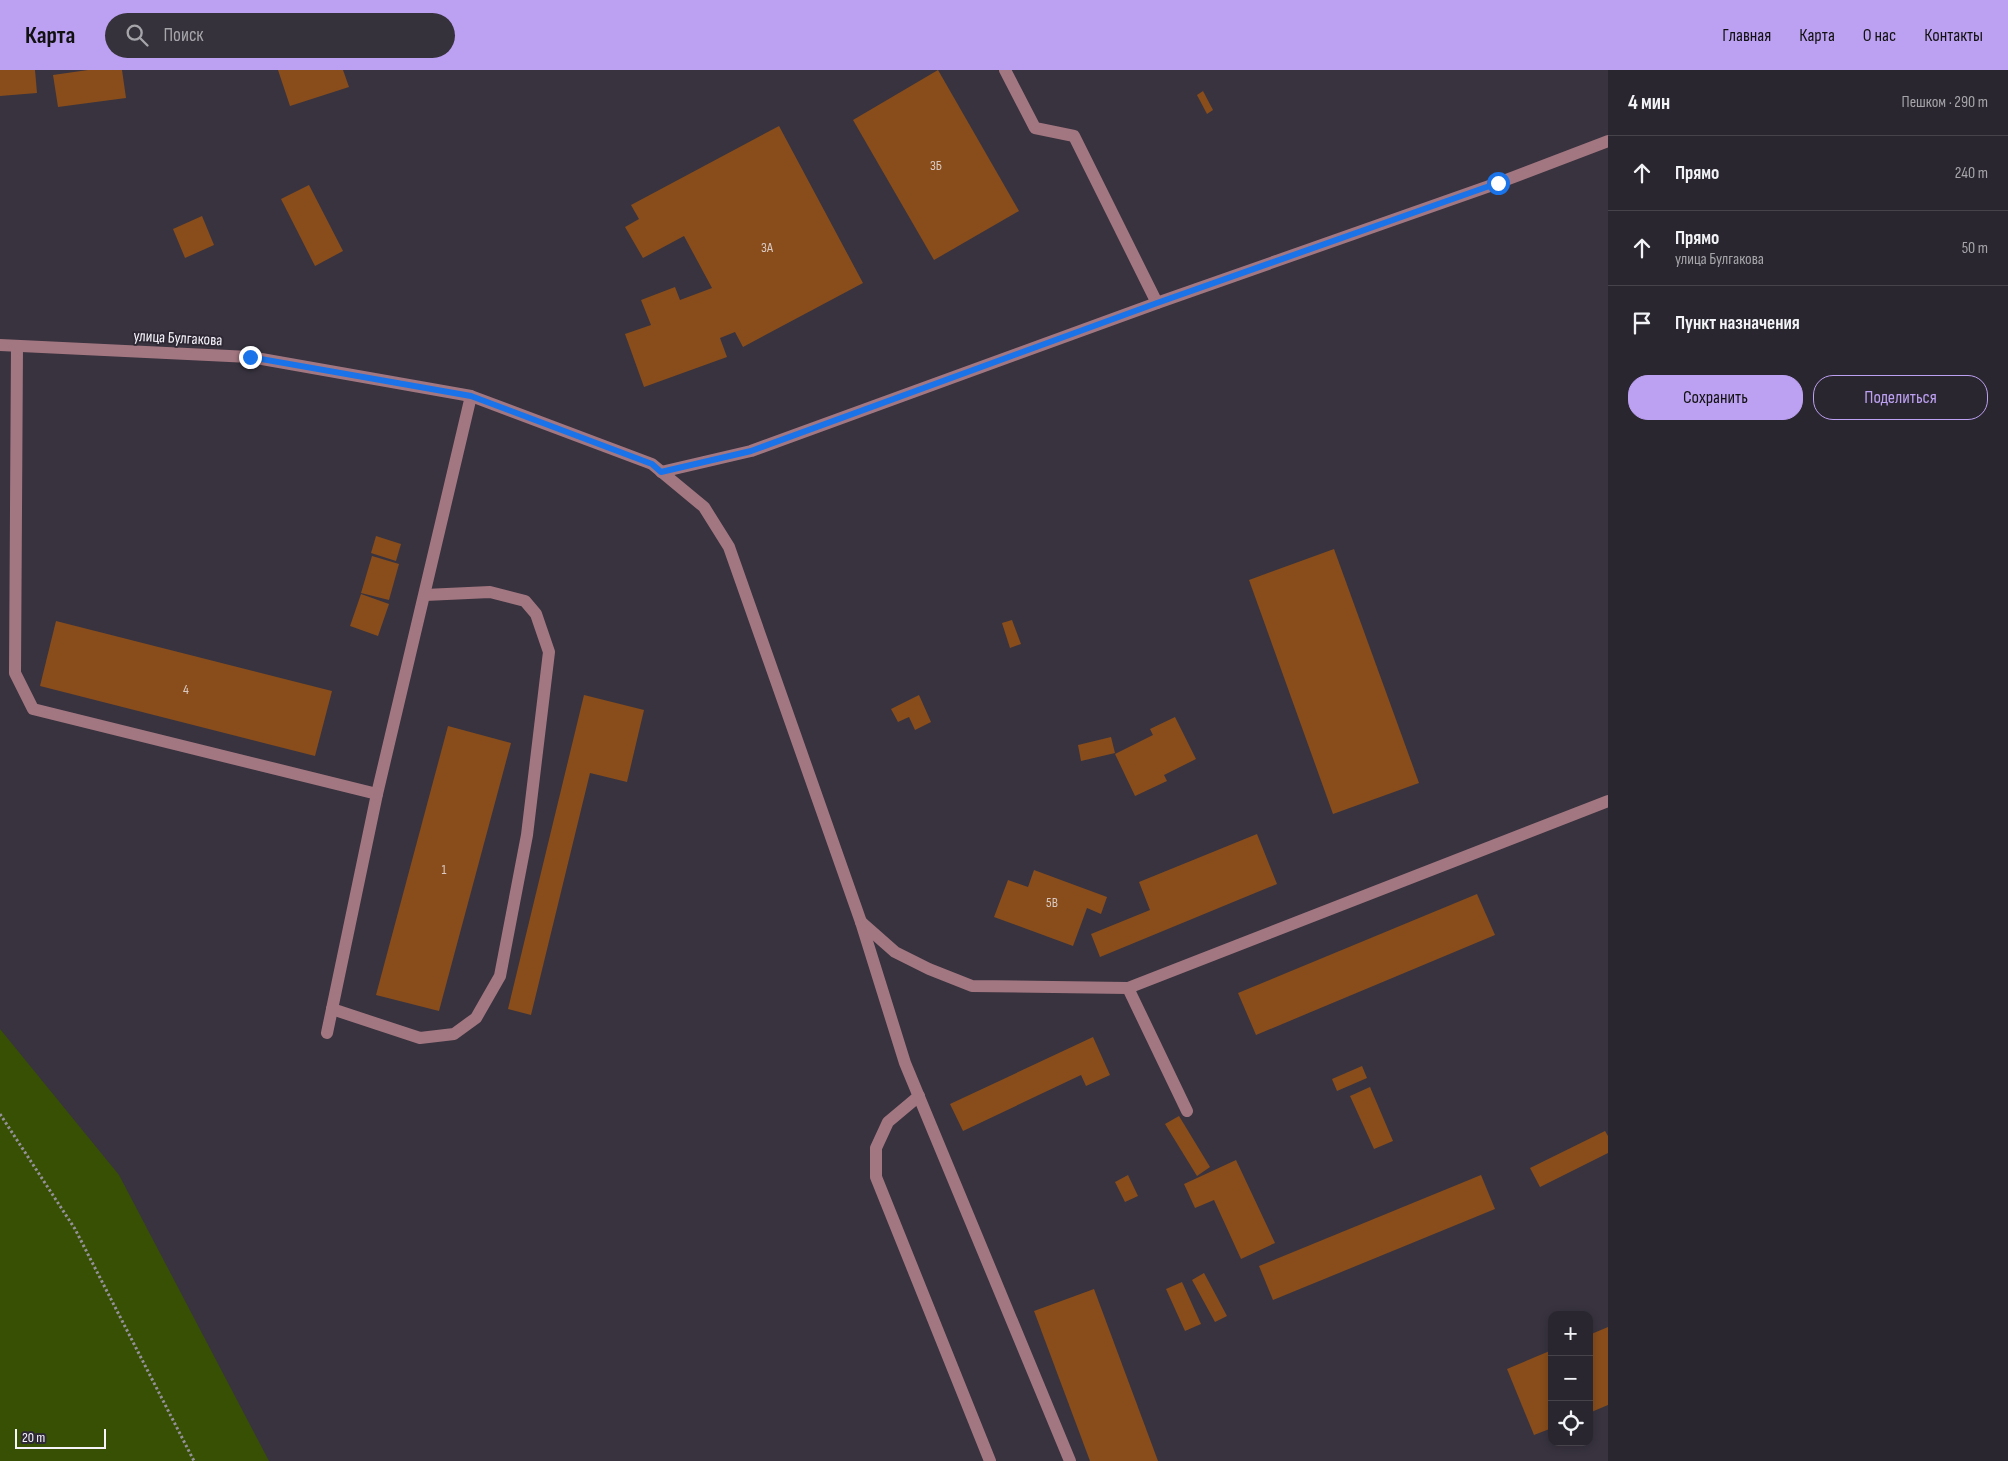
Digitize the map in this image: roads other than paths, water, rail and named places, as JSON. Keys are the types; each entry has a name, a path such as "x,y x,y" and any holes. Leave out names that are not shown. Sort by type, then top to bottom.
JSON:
{"street":[{"path":"1005,70 1035,128 1074,136 1157,303"},
{"path":"661,472 751,451 1157,303 1498,183 1608,141"},
{"name":"улица Булгакова","path":"0,344 250,357 471,396 652,464 704,507 729,547 861,922 905,1064 1070,1461"},
{"path":"17,346 15,673 33,709 377,794"},
{"path":"326,1033 377,794 471,396"},
{"path":"332,1009 420,1038 454,1034 476,1018 500,976 527,836 550,652 536,614 525,601 490,592 425,594"},
{"path":"861,922 895,952 972,986 1128,988 1608,801"},
{"path":"1128,988 1187,1111"},
{"path":"919,1096 888,1122 876,1148 876,1177 990,1461"}]}
